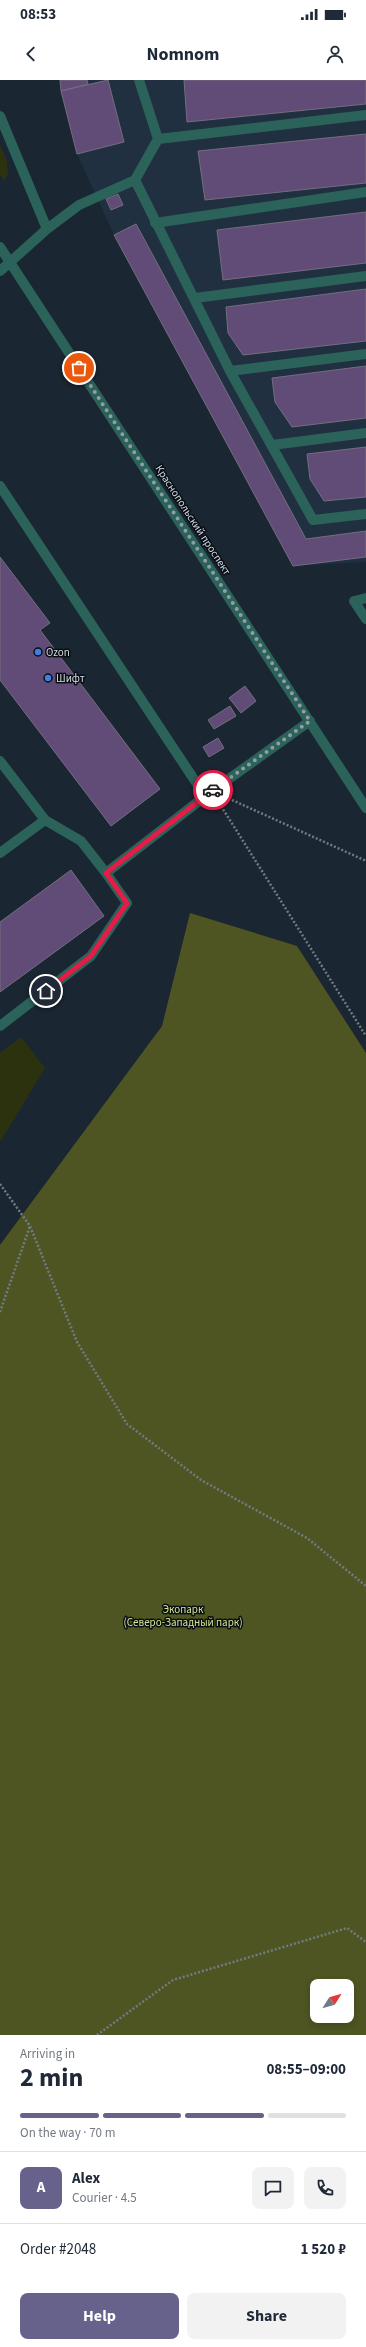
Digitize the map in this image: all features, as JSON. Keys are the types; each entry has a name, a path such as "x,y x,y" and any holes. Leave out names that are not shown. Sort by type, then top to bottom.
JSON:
{"street":[{"path":"0,271 47,229 79,205 135,180 158,139 139,80"},
{"path":"0,116 47,229"},
{"path":"158,139 366,116"},
{"path":"135,180 155,223 195,298 230,371 313,520 366,514"},
{"path":"155,223 366,192"},
{"name":"Краснопольский проспект","path":"0,247 366,808"},
{"path":"195,298 366,276"},
{"path":"230,371 366,354"},
{"path":"272,445 366,433"},
{"path":"0,486 209,793"},
{"path":"366,598 354,601 366,619"},
{"path":"106,873 209,793 310,721"},
{"path":"0,761 45,820 81,841 127,903 91,956 0,1026"},
{"path":"0,853 45,820"}],"path":[{"path":"209,793 366,862"},
{"path":"209,793 366,1036"},
{"path":"0,1184 30,1226 77,1342 127,1424 201,1480 307,1538 366,1586"},
{"path":"0,1312 30,1226"},
{"path":"97,2035 173,1980 347,1928 366,1942"}],"shaded area":[{"path":"60,80 366,80 366,562 293,566 114,235 77,154"}],"green space":[{"path":"0,145 7,161 8,174 4,181 0,175"},
{"name":"Экопарк (Северо-Западный парк)","path":"190,913 297,946 366,1053 366,2035 0,2035 0,1245 162,1026"},
{"path":"21,1037 45,1068 0,1142 0,1053"}],"building":[{"path":"60,80 87,80 88,84 61,91"},
{"path":"108,80 124,142 77,154 61,91"},
{"path":"184,80 366,80 366,104 187,122"},
{"path":"366,134 366,183 205,200 198,151"},
{"path":"118,194 123,205 111,210 106,199"},
{"path":"366,212 366,263 223,280 217,230"},
{"path":"136,224 306,539 366,531 366,557 293,566 114,235"},
{"path":"366,289 366,341 243,355 228,333 226,307"},
{"path":"366,366 366,418 292,427 275,402 272,378"},
{"path":"366,447 366,497 324,501 310,479 307,454"},
{"path":"0,557 50,623 40,630 160,789 111,826 0,680"},
{"path":"245,686 256,701 241,713 229,698"},
{"path":"230,706 236,716 214,729 208,720"},
{"path":"218,738 224,748 209,757 203,747"},
{"path":"71,870 104,916 0,992 0,922"}],"way so far":[{"path":"79,368 310,721 213,790"}],"place":[{"name":"Ozon","path":"38,652"},
{"name":"Шифт","path":"48,678"}],"route":[{"path":"46,991 91,956 127,903 106,873 213,790"}]}
